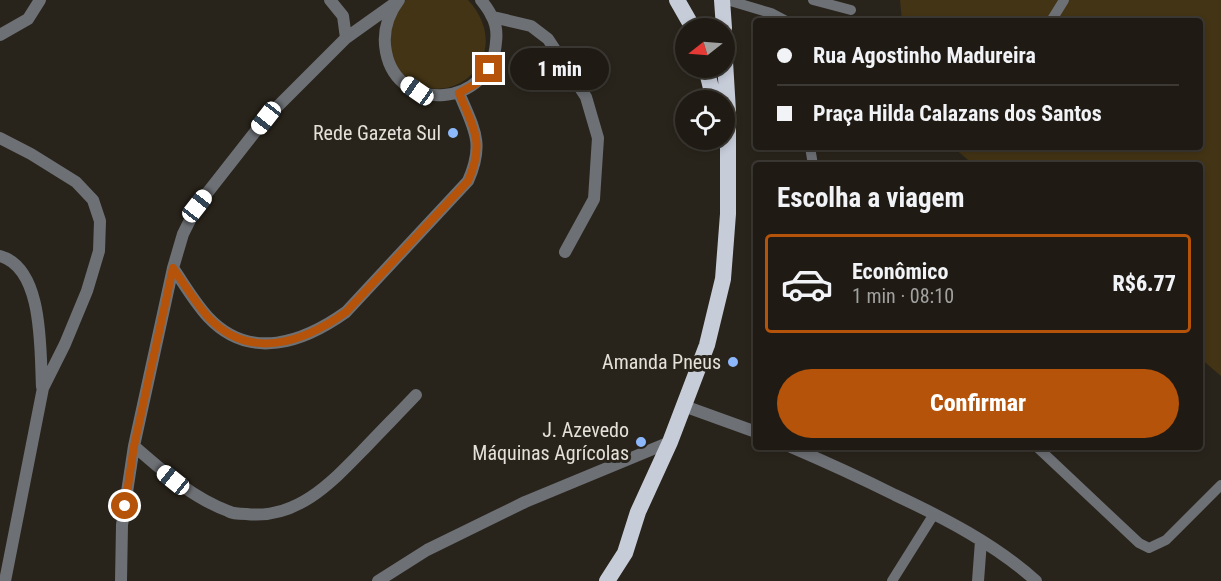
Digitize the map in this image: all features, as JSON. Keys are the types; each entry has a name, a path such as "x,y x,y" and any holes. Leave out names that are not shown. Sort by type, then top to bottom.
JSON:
{"highway":[{"path":"677,0 687,18"},
{"path":"722,0 723,18"},
{"path":"607,581 625,552 638,512 670,441 707,345 720,290 728,214 726,78"},
{"path":"721,150 728,214"}],"street":[{"path":"0,35 28,19 40,0"},
{"path":"330,0 343,16 345,38"},
{"path":"120,581 122,525 134,446 173,268 183,234 197,206 266,118 345,38 399,0"},
{"path":"399,0 387,19 384,40 388,61 400,79 417,91 437,96 459,93 477,83 489,69 496,53 497,34 492,17 481,0"},
{"path":"492,17 531,26 548,39 586,97 598,138 594,199 565,252"},
{"path":"173,268 208,317 224,330 243,340 265,343 293,340 314,333 332,322 346,312 468,181 477,162 477,145 459,93"},
{"path":"0,138 76,182 93,200 100,221 99,251 87,291 65,344 42,388"},
{"path":"0,256 19,268 29,284 36,307 42,388 5,581"},
{"path":"134,446 185,489 206,501 230,513 261,516 286,511 317,494 416,395"},
{"path":"684,406 753,431"},
{"path":"378,581 427,550 525,502 670,441"},
{"path":"798,450 934,514 981,541 1036,581"},
{"path":"978,581 981,541"}],"lane":[{"path":"728,0 780,18"},
{"path":"813,0 851,10"},
{"path":"1053,18 1064,0"},
{"path":"1040,450 1139,543 1149,548 1166,540 1221,485"},
{"path":"892,581 934,514"}],"shaded area":[{"path":"406,0 468,0 481,20 486,40 483,58 473,73 460,83 443,88 424,87 406,77 394,62 390,28 396,12"},
{"path":"900,0 1221,0 1221,376 1203,361 1203,162 970,162 956,150 1203,150 1203,18 902,18"}],"place":[{"name":"Rede Gazeta Sul","path":"453,133"},
{"name":"Amanda Pneus","path":"733,362"},
{"name":"J. Azevedo Máquinas Agrícolas","path":"641,442"}],"route":[{"path":"125,506 134,446 173,268 208,317 224,330 243,340 265,343 293,340 314,333 332,322 346,312 468,181 477,162 477,145 459,93 477,83 489,69"}]}
